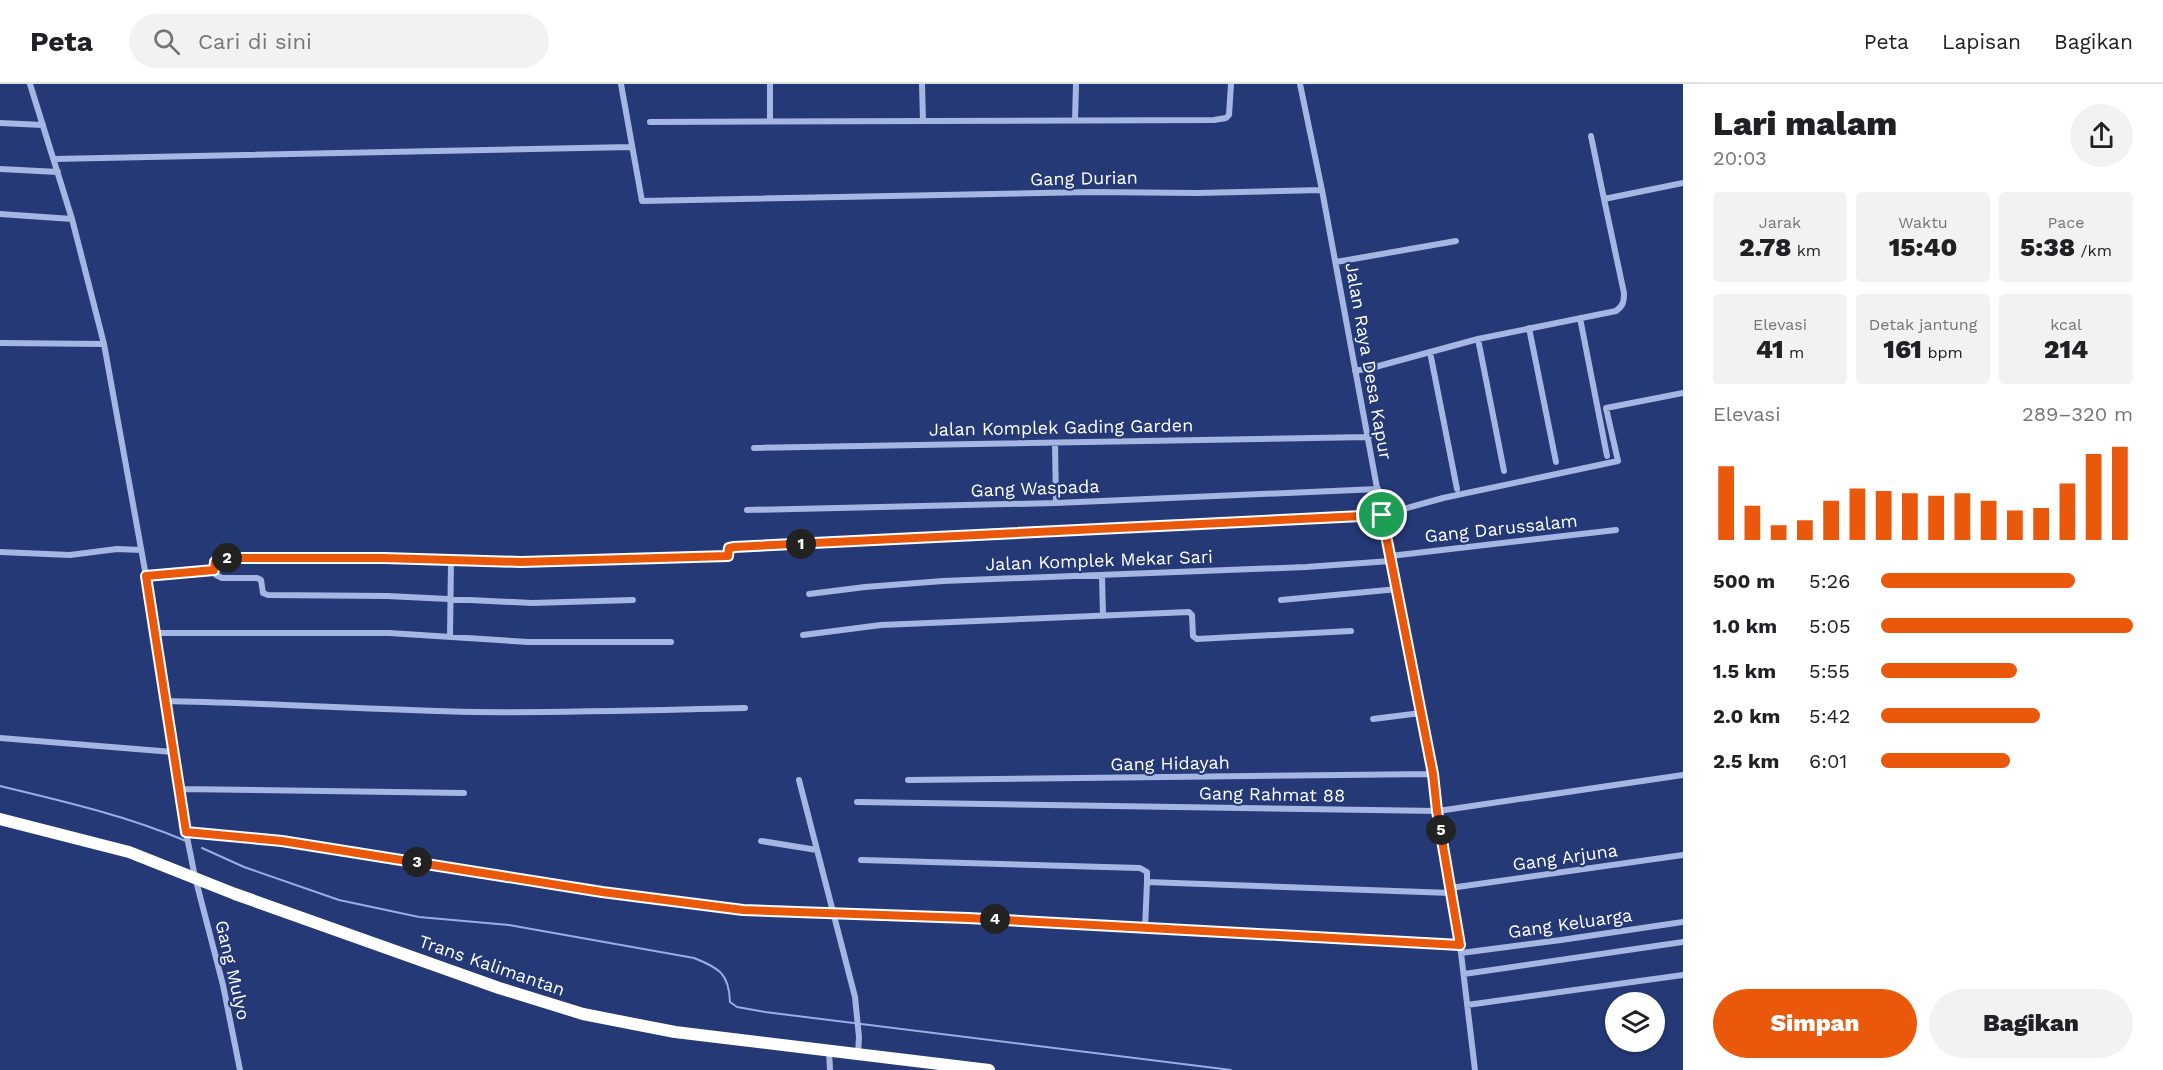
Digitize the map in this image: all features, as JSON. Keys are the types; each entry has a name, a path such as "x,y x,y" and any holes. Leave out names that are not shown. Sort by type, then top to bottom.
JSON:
{"highway":[{"name":"Trans Kalimantan","path":"0,819 129,852 246,898 507,990 574,1011 626,1024 675,1032 989,1070"}],"street":[{"name":"Gang Mulyo","path":"30,84 72,219 104,344 146,576 195,877 223,985 240,1070"},
{"path":"54,159 631,147 621,84"},
{"path":"770,84 770,121"},
{"path":"922,84 923,122"},
{"path":"1075,121 1076,84"},
{"path":"650,122 1214,120 1227,118 1230,112 1231,84"},
{"name":"Jalan Raya Desa Kapur","path":"1300,84 1433,774 1437,811 1461,949 1475,1070"},
{"path":"0,123 43,126"},
{"path":"1355,370 1376,367 1478,339 1616,311 1621,308 1624,301 1591,136"},
{"name":"Gang Durian","path":"631,147 642,201 1322,190"},
{"path":"0,169 58,172"},
{"path":"1604,199 1683,183"},
{"path":"0,214 72,219"},
{"path":"1336,262 1456,242"},
{"path":"1580,318 1607,456"},
{"path":"1529,328 1556,462"},
{"path":"1478,339 1504,471"},
{"path":"0,344 104,344"},
{"path":"1430,352 1457,489"},
{"path":"633,600 532,603 387,596 268,595 263,593 259,579 222,578 216,575 214,570 215,562 219,558 384,558 521,562 687,558 728,556 729,548 734,547 1382,515 1443,498 1618,461 1606,408 1683,393"},
{"name":"Jalan Komplek Gading Garden","path":"754,448 1369,437"},
{"path":"1055,443 1056,503"},
{"name":"Gang Waspada","path":"747,510 1056,503 1378,489"},
{"name":"Gang Darussalam","path":"1390,558 1616,530"},
{"path":"0,552 70,555 117,549 141,550"},
{"name":"Jalan Komplek Mekar Sari","path":"809,594 865,586 943,581 1306,567 1390,558"},
{"path":"450,637 451,561"},
{"path":"146,576 214,570"},
{"path":"1102,576 1103,616"},
{"path":"1281,600 1398,589"},
{"path":"803,635 881,626 1189,612 1192,615 1193,636 1197,639 1351,631"},
{"path":"154,633 389,633 528,642 671,642"},
{"path":"165,701 488,712 581,713 745,708"},
{"path":"1373,719 1420,713"},
{"path":"0,738 173,753"},
{"name":"Gang Hidayah","path":"908,780 1433,774"},
{"name":"Gang Rahmat 88","path":"857,802 1437,811 1683,775"},
{"path":"799,780 855,997 858,1054"},
{"path":"180,789 464,793"},
{"name":"Gang Keluarga","path":"187,834 282,841 699,906 743,910 968,918 1461,949 1562,940 1683,922"},
{"path":"761,841 817,850"},
{"name":"Gang Arjuna","path":"1147,882 1451,891 1683,855"},
{"path":"861,860 1140,868 1147,872 1145,929"},
{"path":"1464,974 1683,942"},
{"path":"1467,1005 1683,975"},
{"path":"829,1051 830,1070"},
{"path":"240,1070 246,1070"}],"waterway":[{"path":"0,786 71,803 186,841"},
{"path":"202,848 244,867 339,900 419,917 509,925 694,958 721,973 727,984 730,1002 737,1007 1231,1070"}],"route":[{"path":"1382,515 1433,774 1437,811 1460,945 1190,932 968,918 834,915 708,907 282,841 186,832 146,576 214,570 215,562 219,558 384,558 521,562 677,559 728,556 729,548 734,547 1382,515"}]}
